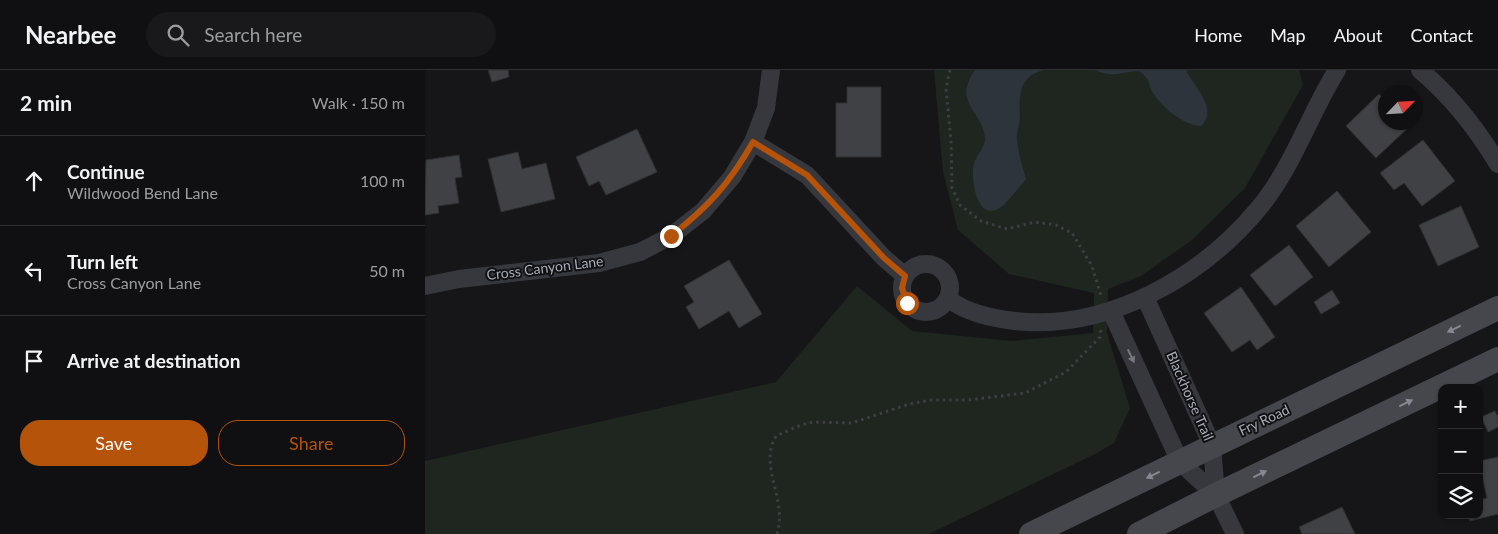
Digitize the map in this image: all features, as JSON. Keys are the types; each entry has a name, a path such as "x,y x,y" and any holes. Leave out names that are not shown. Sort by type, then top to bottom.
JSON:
{"main road":[{"name":"Fry Road","path":"1031,534 1180,462 1212,444 1498,308"},
{"path":"1139,534 1498,359"}],"street":[{"name":"Cross Canyon Lane","path":"425,286 525,271 599,263 640,252 671,236 703,211 732,177 753,142 766,108 771,70"},
{"path":"948,299 965,311 1005,320 1041,324 1078,320 1108,312 1145,297 1188,271 1226,242 1259,208 1289,164 1337,70"},
{"path":"1420,70 1453,103 1484,141 1498,164"},
{"path":"753,142 807,175 884,258 905,276"},
{"path":"920,264 941,268 950,283 948,299 938,309 925,312 916,310 907,303 903,296 902,288 905,276 920,264"},
{"name":"Blackhorse Trail","path":"1145,297 1212,444 1216,495"},
{"path":"1108,312 1180,462 1216,495 1235,534"}],"path":[{"path":"777,534 780,522 780,506 769,464 769,451 776,436 813,422 852,423 909,404 931,400 969,400 1025,393 1066,372 1100,337 1108,312 1091,266 1072,233 1056,225 1035,222 1007,229 981,221 960,205 952,188 951,140 946,89 950,70"}],"shaded area":[{"path":"934,70 1299,70 1303,85 1245,188 1192,240 1141,276 1108,289 1107,333 1130,408 1114,443 929,534 425,534 425,461 776,382 857,286 912,331 1012,341 1093,333 1094,293 1009,274 958,230 943,172"},
{"path":"975,70 1045,70 1036,73 1025,82 1020,95 1020,121 1017,138 1026,179 1001,207 993,211 986,210 981,205 974,189 974,164 985,140 984,130 971,107 966,91"},
{"path":"1095,70 1186,70 1206,105 1206,119 1201,126 1187,123 1174,115 1157,99 1147,79 1139,71 1107,74"}],"building":[{"path":"488,70 508,70 509,77 492,82"},
{"path":"847,87 881,87 881,157 836,157 836,103 847,103"},
{"path":"1378,95 1378,130 1406,130 1376,158 1346,126"},
{"path":"637,129 657,172 606,195 599,181 589,186 576,157"},
{"path":"1423,140 1455,181 1422,206 1404,183 1394,190 1380,173"},
{"path":"518,152 522,169 546,163 555,199 501,212 488,159"},
{"path":"459,155 462,177 455,178 459,203 438,206 439,213 425,215 426,160"},
{"path":"1337,191 1371,232 1329,267 1296,226"},
{"path":"1461,206 1479,247 1438,266 1419,225"},
{"path":"1289,245 1313,277 1275,306 1250,275"},
{"path":"729,260 762,314 739,328 729,311 699,329 686,307 694,302 684,286"},
{"path":"1241,287 1275,337 1257,350 1250,340 1232,352 1204,313"},
{"path":"1332,290 1340,303 1321,314 1314,302"},
{"path":"1495,411 1498,417 1498,427 1488,432 1483,421 1483,416"},
{"path":"1498,457 1498,514 1483,518 1483,499 1487,498 1483,480 1483,460"},
{"path":"1342,507 1355,534 1302,534 1299,527"}],"route":[{"path":"671,236 703,211 732,177 753,142 786,160 807,175 884,258 905,276 902,288 903,296 907,303"}]}
